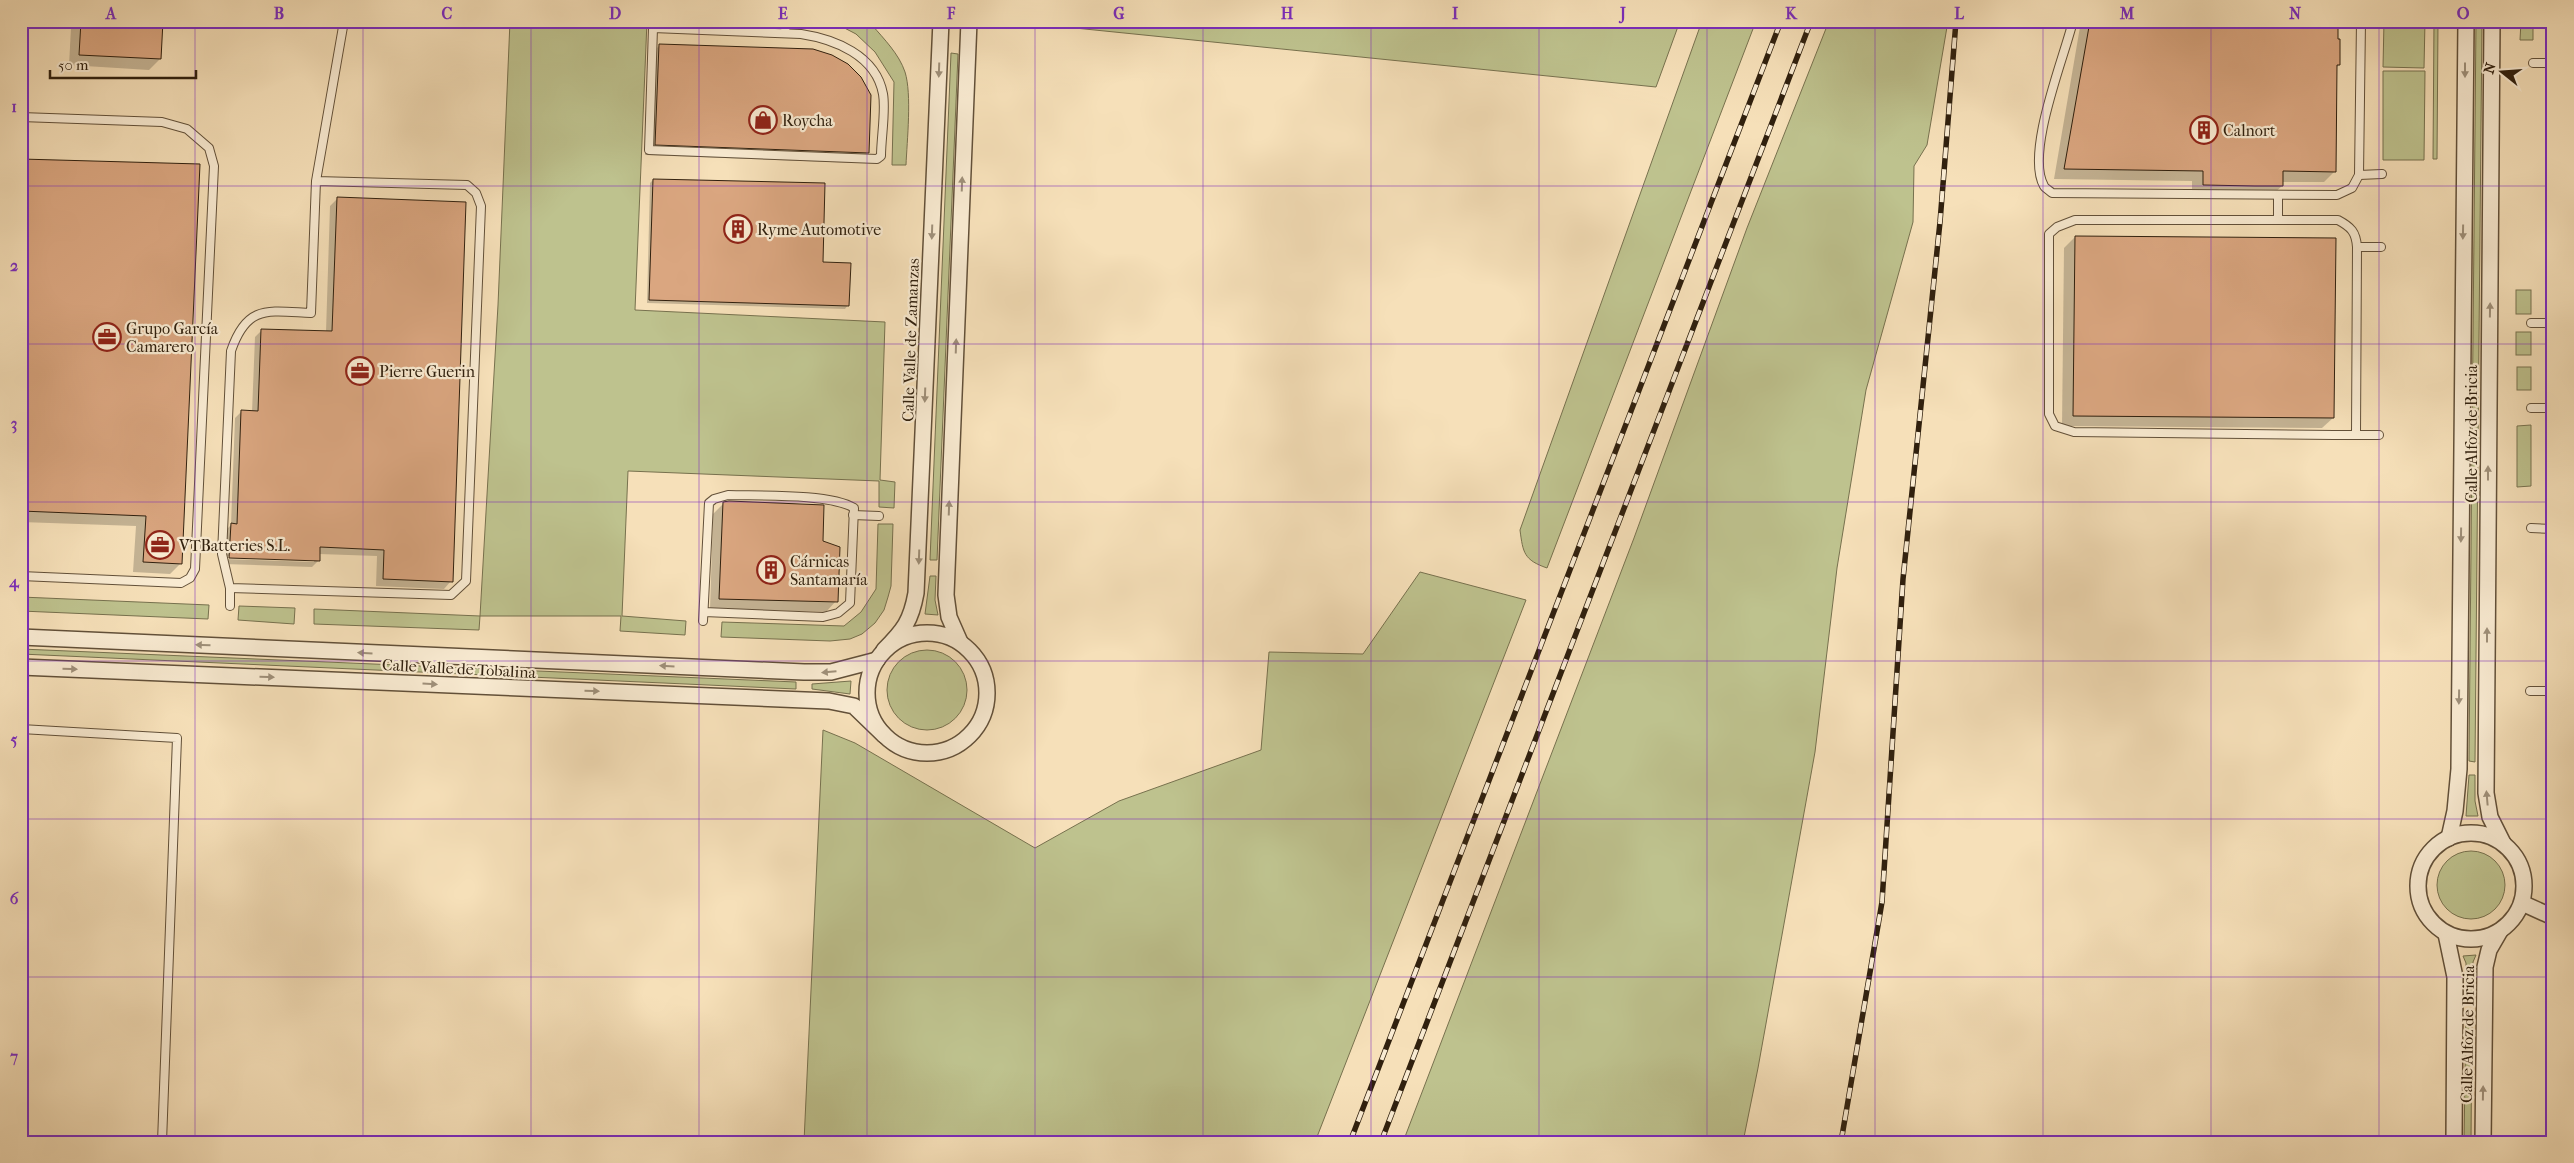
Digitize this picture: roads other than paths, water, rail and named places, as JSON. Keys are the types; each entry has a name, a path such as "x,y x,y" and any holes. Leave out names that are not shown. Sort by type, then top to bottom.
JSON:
{"street":[{"name":"Calle Valle de Zamanzas","path":"880,655 905,628 912,614 916,593 941,21"},
{"path":"960,642 949,617 946,595 969,21"},
{"name":"Calle Alfoz de Bricia","path":"2449,838 2456,811 2458,768 2466,21"},
{"name":"Calle Alfoz de Bricia","path":"2492,21 2486,793 2490,818 2503,843"},
{"path":"920,633 937,633 960,642 976,657 986,679 986,707 976,728 954,747 931,752 909,750 895,744 875,724 868,698 871,672 880,655 905,636 920,633"},
{"name":"Calle Valle de Tobalina","path":"21,637 804,672 831,672 880,655"},
{"name":"Calle Valle de Tobalina","path":"21,667 829,701 854,706 884,735"},
{"path":"2463,833 2477,833 2503,843 2516,858 2524,876 2522,903 2513,918 2500,931 2474,940 2446,934 2434,925 2425,913 2420,900 2418,885 2420,870 2427,857 2437,846 2449,838 2463,833"},
{"path":"2522,903 2553,917"},
{"name":"Calle Alfoz de Bricia","path":"2483,1142 2484,967 2489,950 2500,931"},
{"name":"Calle Alfoz de Bricia","path":"2446,934 2455,977 2454,1142"}],"lane":[{"path":"230,606 230,588 222,554 231,352 237,335 246,321 264,311 311,313 316,181 344,21"},
{"path":"785,33 786,21"},
{"path":"2072,21 2040,141 2039,165 2044,186 2052,193 2278,195 2337,195 2352,188 2359,174 2361,21"},
{"path":"654,28 785,33 819,36 843,45 863,60 876,76 883,94 881,156 877,159 649,150 654,28"},
{"path":"2533,62 2553,63"},
{"path":"21,118 162,122 187,129 209,148 214,166 195,569 190,578 181,582 21,576"},
{"path":"2359,174 2382,174"},
{"path":"230,588 451,595 466,581 481,206 476,193 467,185 316,181"},
{"path":"2278,195 2278,220"},
{"path":"2356,435 2357,247 2356,238 2351,227 2338,220 2075,220 2057,227 2049,234 2048,414 2055,426 2074,432 2379,436"},
{"path":"2357,247 2381,247"},
{"path":"2531,323 2553,323"},
{"path":"2531,408 2553,408"},
{"path":"704,612 823,617 838,612 850,603 854,508 847,504 829,500 728,494 714,499 709,504 704,612 704,622"},
{"path":"853,515 879,516"},
{"path":"2531,528 2553,529"},
{"path":"2530,691 2553,691"},
{"path":"21,729 177,738 162,1142"}],"railway":[{"path":"1350,1142 1781,21"},
{"path":"1381,1142 1811,21"},
{"path":"1841,1142 1882,902 1903,579 1940,222 1956,21"}],"place":[{"name":"Roycha","path":"763,120"},
{"name":"Calnort","path":"2204,130"},
{"name":"Ryme Automotive","path":"738,229"},
{"name":"Grupo García Camarero","path":"107,337"},
{"name":"Pierre Guerin","path":"360,371"},
{"name":"VTBatteries S.L.","path":"160,545"},
{"name":"Cárnicas Santamaría","path":"771,570"}]}
